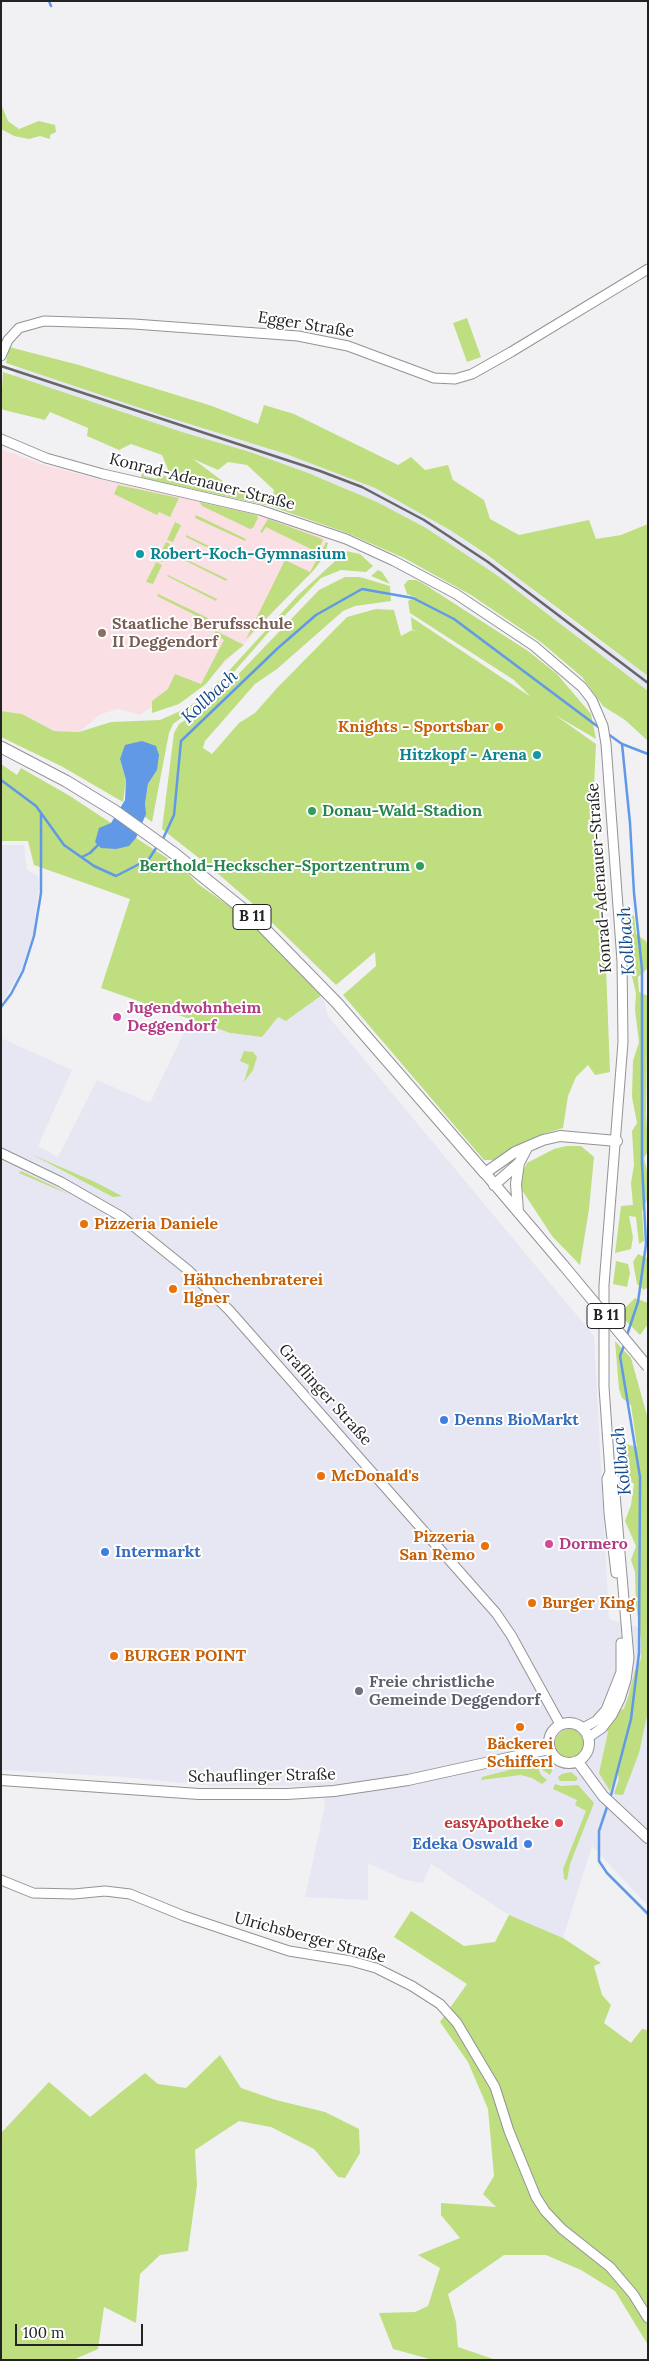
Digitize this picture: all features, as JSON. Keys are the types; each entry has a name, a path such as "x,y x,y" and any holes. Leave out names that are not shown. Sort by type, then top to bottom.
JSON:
{"highway":[{"name":"B 11","path":"1,747 66,781 114,811 175,854 254,918 337,1003 485,1173"}],"main road":[{"path":"485,1173 515,1152 543,1140 560,1136 617,1141"},
{"path":"518,1211 516,1184 519,1163 527,1148"},
{"path":"494,1185 519,1163"},
{"name":"B 11","path":"485,1173 648,1367"},
{"path":"574,1723 586,1733 588,1751 578,1762 564,1763 557,1760 549,1749 550,1734 560,1724 574,1723"},
{"name":"Schauflinger Straße","path":"1,1780 199,1794 287,1794 411,1780 549,1749"},
{"path":"578,1762 603,1796 648,1838"}],"street":[{"name":"Egger Straße","path":"1,356 8,340 19,328 44,321 134,324 298,336 348,346 434,378 442,380 455,379 472,374 511,352 648,269"},
{"name":"Konrad-Adenauer-Straße","path":"1,439 46,458 103,474 260,510 346,539 394,561 456,594 534,646 582,687 592,700 603,726 622,961 624,1042 604,1285 604,1387 610,1472 614,1479 616,1494 628,1658 626,1680 612,1715 602,1728 586,1733"},
{"name":"Graflinger Straße","path":"1,1153 61,1182 122,1217 188,1270 229,1310 496,1613 511,1635 560,1724"},
{"name":"Ulrichsberger Straße","path":"1,1880 33,1893 74,1894 105,1891 130,1894 184,1916 282,1949 351,1961 376,1968 412,1986 440,2004 457,2023 496,2087 509,2131 536,2197 545,2211 562,2229 610,2267 633,2294 648,2318"}],"shaded area":[{"path":"17,367 286,454 375,488 450,530 522,581 648,676 648,691 498,576 348,489 250,452 182,432 13,376"},
{"path":"1,449 44,465 99,479 247,510 321,535 327,539 310,572 244,644 200,687 168,695 140,715 118,709 101,714 79,732 54,731 22,714 1,711"},
{"path":"1,845 24,845 27,870 38,876 39,886 33,936 21,971 1,1004"},
{"path":"322,995 328,1016 594,1336 609,1619 648,1630 648,1906 592,1846 563,1938 509,1915 431,1864 423,1883 405,1880 368,1863 368,1900 305,1897 325,1805 319,1786 213,1786 123,1777 1,1770 1,1038 72,1070 38,1146 58,1157 97,1080 150,1103 190,1020 230,1033 262,1037 278,1017 286,1021"}],"green space":[{"path":"1,104 8,121 19,129 39,121 55,125 56,132 50,135 50,139 40,136 29,139 14,136 1,129"},
{"path":"467,318 481,357 467,362 453,323"},
{"path":"9,347 79,365 212,406 258,424 264,405 294,414 398,465 411,457 425,470 448,465 453,480 484,500 490,519 519,535 589,520 596,539 621,535 648,524 648,676 486,554 450,530 375,488 286,454 161,415 6,363"},
{"path":"3,372 182,432 250,452 308,473 377,502 426,528 498,576 648,691 648,741 625,720 603,706 582,677 542,643 471,595 404,558 347,533 270,506 143,478 141,477 143,470 144,476 157,479 158,473 172,479 162,455 131,444 119,450 87,436 88,428 50,412 45,420 1,408","holes":["193,459 218,470 228,462 247,465 274,490 272,498 232,488"]},
{"path":"118,485 179,498 170,517 159,512 157,515 114,494"},
{"path":"199,502 257,515 258,518 253,528 250,529 202,506"},
{"path":"196,515 246,539 245,541 195,518"},
{"path":"268,519 323,540 317,552 266,527 262,533 260,532"},
{"path":"175,522 181,525 173,542 167,540"},
{"path":"186,535 236,559 235,561 186,537"},
{"path":"166,542 170,544 162,562 157,560"},
{"path":"326,542 328,543 324,557 313,571 246,639 285,560 310,572"},
{"path":"346,551 360,554 373,566 366,572 341,570 321,578 268,633 212,697 193,711 202,698 297,596"},
{"path":"176,556 227,579 226,581"},
{"path":"156,562 162,565 153,584 146,582"},
{"path":"378,570 382,572 390,584 371,576"},
{"path":"167,576 217,599 216,601"},
{"name":"Berthold-Heckscher-Sportzentrum","path":"345,577 360,577 390,586 391,601 355,606 343,611 277,669 255,684 205,741 203,748 212,754 239,723 255,713 347,617 376,609 394,610 401,636 412,630 416,632 412,629 411,617 531,697 514,680 410,613 408,601 415,597 407,594 404,585 408,580 416,580 424,584 528,651 557,674 591,714 596,739 555,715 596,744 593,809 596,844 602,862 610,1072 595,1075 588,1065 576,1077 568,1096 563,1128 543,1134 499,1160 484,1160 343,995 376,966 375,952 336,985 253,904 162,829 174,733 179,724 207,707 319,590"},
{"path":"158,594 208,618 207,621 157,596"},
{"path":"216,631 244,645 225,660 206,684 179,704 152,713 152,701 168,689 175,674 201,684 224,640 214,634"},
{"path":"196,702 188,713 173,724 169,733 152,822 145,817 145,804 148,784 157,770 120,759 126,780 123,802 61,766 1,737 1,711 22,714 54,731 79,732 111,722 160,720"},
{"path":"1,764 17,775 21,768 70,796 111,823 128,846 136,838 184,869 198,884 239,913 278,948 322,995 286,1021 278,1017 262,1037 230,1033 101,988 130,899 34,865 28,841 2,841"},
{"path":"634,915 636,934 646,941 648,946 648,968 638,977 639,992 648,996 646,1111 648,1151 644,1158 648,1175 648,1198 642,1211 644,1241 639,1244 636,1217 629,1216 633,1237 631,1249 615,1253 621,1206 633,1205 631,1183 634,1165 632,1131 637,1123 632,1097 633,1061 639,1042 635,1010 636,993 629,964 630,952 626,918"},
{"path":"244,1051 253,1052 257,1057 253,1070 244,1082 249,1065 240,1061"},
{"path":"566,1146 581,1146 594,1157 589,1209 580,1265 552,1236 520,1187 520,1177 527,1163 554,1149"},
{"path":"33,1155 95,1182 122,1196 113,1197"},
{"path":"21,1171 53,1186 68,1194 19,1173"},
{"path":"638,1254 647,1258 648,1262 648,1287 644,1290 637,1284 633,1262"},
{"path":"616,1261 628,1264 630,1273 627,1287 613,1284"},
{"path":"635,1298 648,1303 648,1324 640,1335 622,1317 621,1312"},
{"path":"615,1341 631,1358 648,1419 648,1711 639,1753 623,1795 614,1794 619,1779 617,1770 610,1791 599,1773 608,1732 606,1729 619,1710 624,1709 635,1670 641,1659 635,1572 631,1560 636,1546 625,1521 631,1505 634,1484 622,1474 619,1442 637,1447 631,1405 622,1398 619,1389"},
{"path":"570,1729 581,1733 585,1744 581,1755 570,1759 559,1755 555,1744 559,1733"},
{"path":"541,1758 548,1760 550,1763 552,1771 550,1775 543,1770 539,1761"},
{"path":"536,1763 541,1775 547,1780 542,1784 532,1778 521,1775 481,1780 482,1777"},
{"path":"571,1772 578,1778 576,1781 560,1781 558,1777"},
{"path":"555,1784 561,1786 578,1785 594,1803 570,1864 567,1880 564,1879 563,1869 586,1811 575,1805 577,1800 553,1789"},
{"path":"411,1911 464,1946 495,1942 509,1915 563,1938 601,1963 594,1966 602,1995 611,2005 604,2023 631,2043 642,2029 648,2030 648,2345 615,2291 581,2270 546,2255 504,2255 448,2294 456,2322 458,2347 496,2360 433,2360 393,2349 379,2313 415,2312 428,2306 440,2268 418,2255 460,2238 441,2215 441,2203 496,2207 483,2194 494,2176 488,2109 468,2062 440,2022 467,1984 394,1937"},
{"path":"220,2055 241,2088 276,2100 325,2112 359,2129 360,2153 345,2178 338,2177 314,2149 271,2127 239,2121 195,2150 197,2185 188,2251 160,2255 140,2274 136,2323 104,2307 98,2349 73,2360 1,2360 1,2133 49,2082 90,2117 145,2073 158,2084 186,2088"}],"water":[{"path":"142,741 156,746 159,755 157,770 148,784 145,804 146,814 136,838 129,846 116,849 101,848 95,842 99,828 111,823 125,800 126,780 120,759 125,745"}],"waterway":[{"path":"49,1 51,6"},
{"name":"Kollbach","path":"162,841 174,815 181,741 278,648 316,615 362,589 413,598 454,619 601,729"},
{"path":"608,734 622,744 648,754"},
{"name":"Kollbach","path":"622,744 642,969 642,1163 646,1244 638,1302 626,1338"},
{"name":"Kollbach","path":"1,780 36,806 64,845 94,866 116,876 149,859 158,845"},
{"path":"1,1007 11,994 23,971 34,936 41,893 41,814"},
{"path":"82,857 90,853 98,845"},
{"name":"Kollbach","path":"610,1799 631,1719 639,1653 640,1477 620,1356 625,1343"},
{"name":"Kollbach","path":"608,1804 599,1831 599,1861 607,1873 648,1914"}],"railway":[{"path":"1,366 320,471 362,487 424,520 488,562 648,683"}],"place":[{"name":"Robert-Koch-Gymnasium","path":"140,554"},
{"name":"Staatliche Berufsschule II Deggendorf","path":"102,633"},
{"name":"Knights - Sportsbar","path":"499,727"},
{"name":"Hitzkopf - Arena","path":"537,755"},
{"name":"Donau-Wald-Stadion","path":"312,811"},
{"name":"Berthold-Heckscher-Sportzentrum","path":"420,866"},
{"name":"Jugendwohnheim Deggendorf","path":"117,1017"},
{"name":"Pizzeria Daniele","path":"84,1224"},
{"name":"Hähnchenbraterei Ilgner","path":"173,1289"},
{"name":"Denns BioMarkt","path":"444,1420"},
{"name":"McDonald's","path":"321,1476"},
{"name":"Dormero","path":"549,1544"},
{"name":"Pizzeria San Remo","path":"485,1546"},
{"name":"Intermarkt","path":"105,1552"},
{"name":"Burger King","path":"532,1603"},
{"name":"BURGER POINT","path":"114,1656"},
{"name":"Freie christliche Gemeinde Deggendorf","path":"359,1691"},
{"name":"Bäckerei Schifferl","path":"520,1727"},
{"name":"easyApotheke","path":"559,1823"},
{"name":"Edeka Oswald","path":"528,1844"}]}
